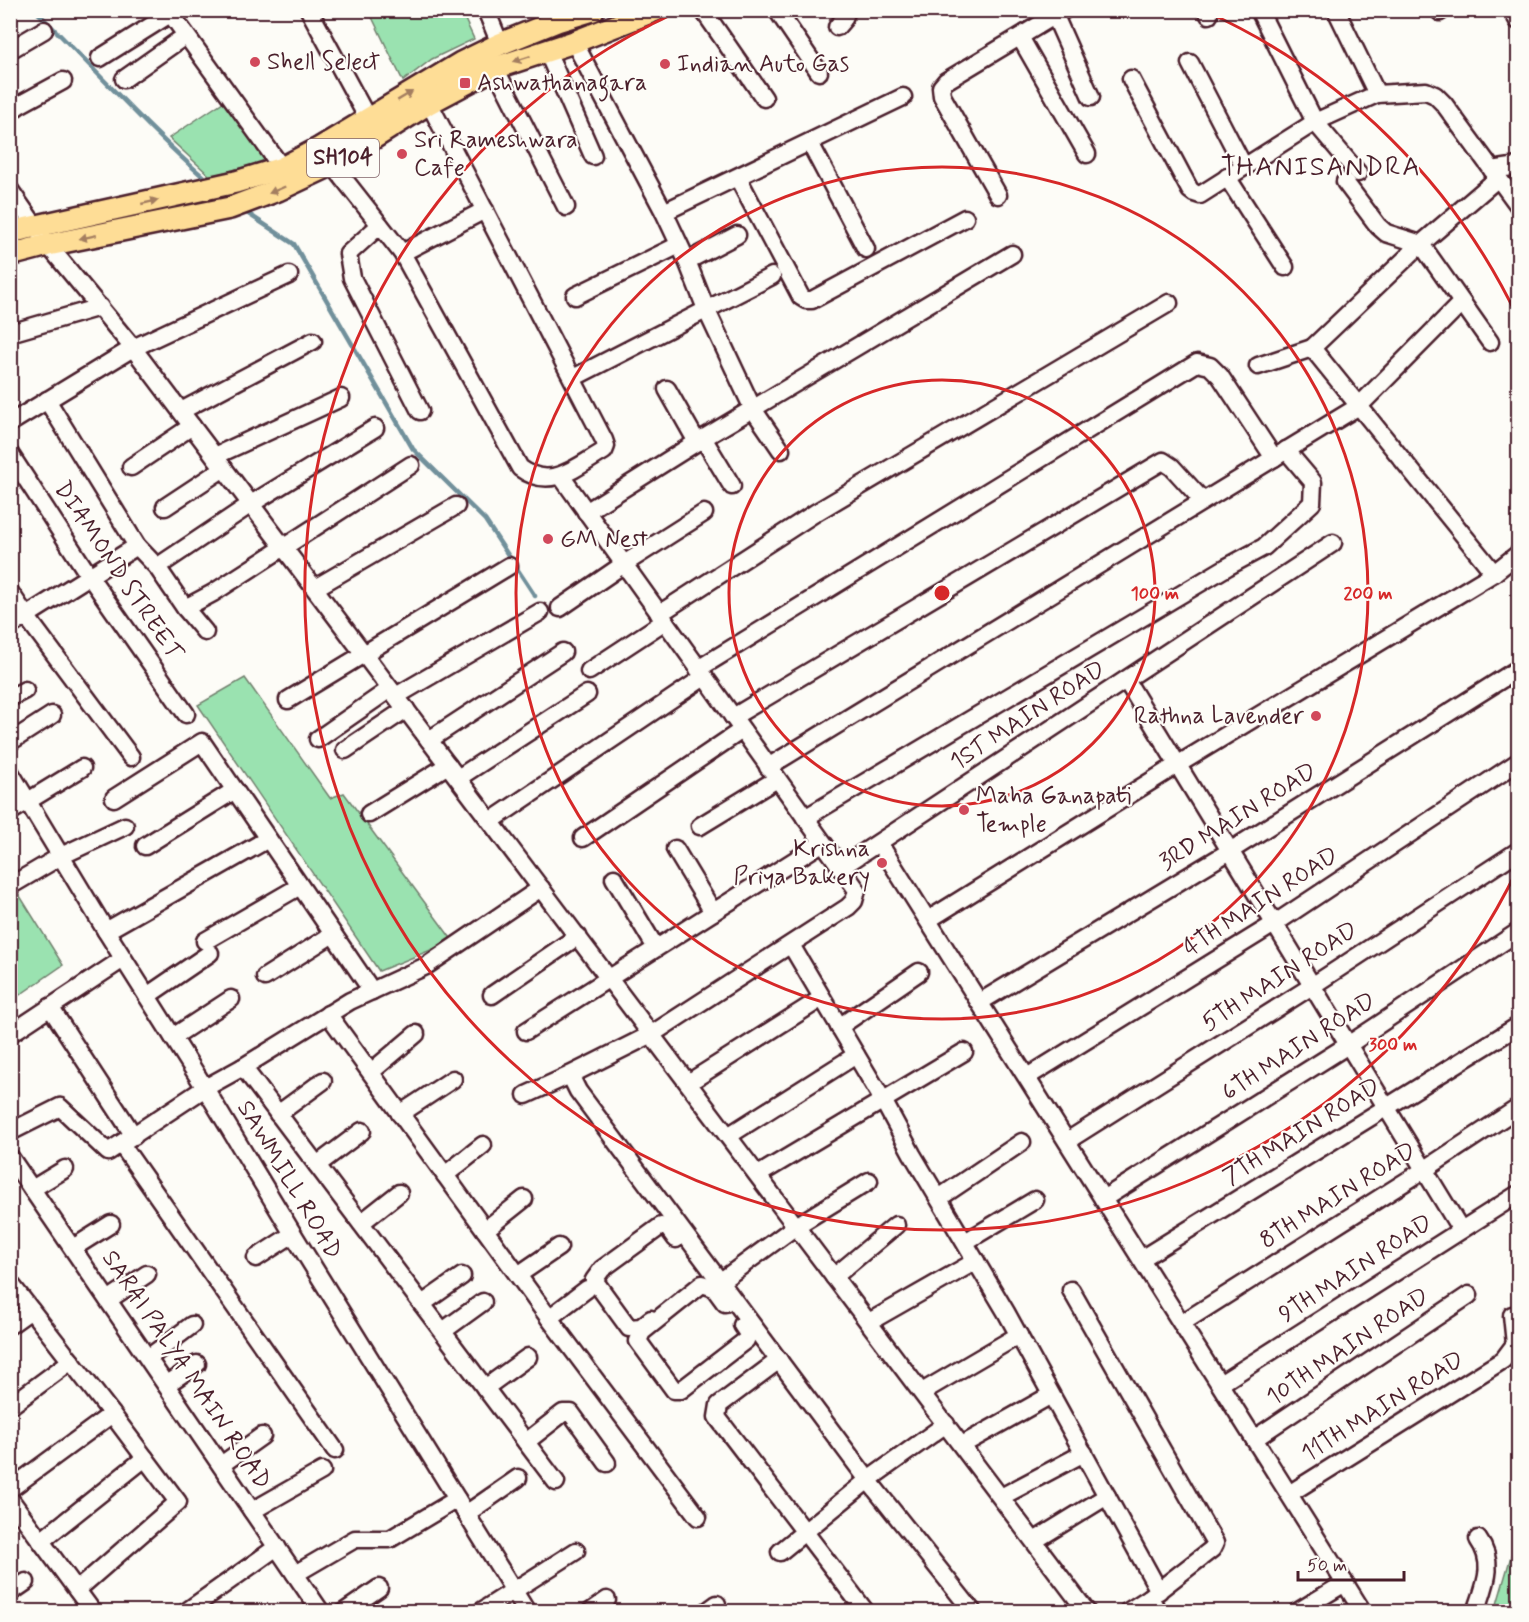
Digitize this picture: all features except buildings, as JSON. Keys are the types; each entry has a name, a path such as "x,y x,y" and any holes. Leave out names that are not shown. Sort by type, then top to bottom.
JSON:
{"main road":[{"name":"SH104","path":"10,232 236,182 326,157 368,119 461,63 554,16 593,10"},
{"name":"SH104","path":"10,255 48,245 230,208 278,190 326,157 495,68 574,42 656,10"}],"street":[{"path":"309,10 368,119"},
{"path":"486,10 500,44"},
{"path":"703,10 764,98"},
{"path":"777,10 819,72"},
{"path":"837,27 843,20 845,10"},
{"path":"1259,10 1315,122 1352,178 1378,226 1386,233 1421,244 1490,342"},
{"path":"1336,10 1377,94"},
{"path":"1512,10 1518,21"},
{"path":"100,58 169,12 282,168"},
{"path":"998,195 942,96 942,87 946,81 1059,13 1091,97"},
{"path":"10,50 44,30"},
{"path":"124,79 185,36"},
{"path":"1020,37 1087,154"},
{"path":"574,42 664,212 687,261 705,309 753,409 781,450"},
{"path":"547,51 593,156"},
{"path":"1190,63 1244,167"},
{"path":"495,68 566,207"},
{"path":"1131,79 1190,190 1200,195 1315,122 1377,94 1426,91 1435,95 1444,104 1518,205"},
{"path":"10,112 63,81"},
{"path":"664,212 903,97"},
{"path":"326,157 402,253 520,468 530,476 544,478 561,476 604,451 606,447 573,378 429,103"},
{"path":"810,143 866,249"},
{"path":"1257,366 1312,348 1495,174 1518,166"},
{"path":"1227,177 1284,267"},
{"path":"738,178 801,297 806,300 812,300 965,218"},
{"path":"10,190 48,245 133,348 220,462 1087,1611"},
{"path":"402,253 485,210"},
{"path":"380,225 348,254 352,279 420,411"},
{"path":"687,261 737,235"},
{"path":"575,296 679,245"},
{"path":"586,512 700,440 1011,254"},
{"path":"10,423 133,348 289,275"},
{"path":"573,378 772,276"},
{"path":"589,671 815,513 1169,303"},
{"path":"699,826 773,773 1203,501 1359,406 1461,303"},
{"path":"10,333 99,307"},
{"path":"181,411 313,341"},
{"path":"1312,348 1494,573"},
{"path":"491,821 701,673 1197,363 1210,366 1220,376 1280,454 1313,483 1312,503 1264,547 805,818"},
{"path":"668,389 732,486"},
{"path":"165,507 220,462 341,398"},
{"path":"47,400 137,546 157,567 185,608 205,632"},
{"path":"131,467 192,426"},
{"path":"157,567 251,504 375,428"},
{"name":"DIAMOND STREET","path":"10,454 90,577 186,714"},
{"path":"584,838 738,724 1163,461 1172,467 1203,501"},
{"path":"185,608 213,593 411,465"},
{"path":"526,1095 652,1034 848,907 854,901 856,890 561,476"},
{"path":"315,588 456,506"},
{"path":"560,608 705,513"},
{"name":"1ST MAIN ROAD","path":"840,868 1333,543"},
{"path":"10,626 137,546"},
{"path":"928,920 1177,765 1494,573 1518,554"},
{"path":"288,700 509,566"},
{"path":"10,592 131,757"},
{"path":"318,739 397,698 540,612"},
{"path":"429,740 563,652"},
{"name":"3RD MAIN ROAD","path":"980,1002 1230,851 1518,669"},
{"path":"1126,680 1461,1230"},
{"path":"369,814 453,772 588,694"},
{"path":"345,750 397,698"},
{"path":"10,742 52,714"},
{"path":"114,798 202,742 372,991"},
{"name":"4TH MAIN ROAD","path":"1027,1077 1274,924 1518,762"},
{"path":"10,812 82,768"},
{"name":"SAWMILL ROAD","path":"10,772 106,932 173,1036 527,1611"},
{"path":"144,846 235,790"},
{"path":"10,886 61,856 125,826"},
{"path":"106,932 268,839"},
{"path":"526,1031 822,843"},
{"path":"879,843 1363,1611"},
{"path":"675,849 713,912"},
{"name":"5TH MAIN ROAD","path":"1067,1141 1312,986 1518,851"},
{"path":"614,878 656,948"},
{"path":"147,996 208,947 300,886"},
{"path":"10,1132 60,1107 108,1152 205,1088 350,1000 426,966 541,888"},
{"name":"6TH MAIN ROAD","path":"1103,1198 1348,1045 1518,932"},
{"path":"265,977 333,934"},
{"path":"492,995 578,936"},
{"path":"791,945 976,1261 1084,1453 1156,1600"},
{"path":"10,1034 123,959"},
{"path":"839,1027 919,972"},
{"path":"688,1083 822,998"},
{"path":"173,1036 231,999"},
{"path":"50,1007 127,1140 335,1450"},
{"path":"328,1014 549,1318 698,1517"},
{"name":"7TH MAIN ROAD","path":"1141,1259 1518,1026"},
{"path":"370,1072 416,1034"},
{"path":"758,1175 884,1102 964,1052"},
{"path":"728,1136 856,1055"},
{"path":"243,1067 556,1482"},
{"path":"570,1075 578,1091 680,1236 701,1273 698,1283 641,1327 629,1328 594,1280 602,1269 661,1226 680,1236 721,1281 746,1322 748,1334 746,1340 681,1390 674,1390 638,1341 642,1332 702,1284 714,1288 746,1322 779,1360 868,1480 973,1611"},
{"path":"400,1114 453,1079"},
{"path":"278,1114 323,1081"},
{"name":"8TH MAIN ROAD","path":"1182,1323 1518,1108"},
{"path":"317,1165 362,1131"},
{"path":"939,1198 1022,1142"},
{"path":"445,1175 483,1145"},
{"name":"SARAI PALYA MAIN ROAD","path":"10,1156 321,1611"},
{"path":"32,1189 65,1169"},
{"path":"721,1281 796,1226 869,1181"},
{"path":"360,1223 399,1193"},
{"name":"9TH MAIN ROAD","path":"1220,1384 1518,1194"},
{"path":"485,1230 524,1199"},
{"path":"965,1242 1035,1200"},
{"path":"73,1248 111,1224"},
{"path":"834,1276 896,1225"},
{"path":"256,1258 293,1234"},
{"path":"518,1275 558,1247"},
{"path":"869,1322 976,1261"},
{"path":"108,1300 147,1274"},
{"path":"422,1304 462,1276"},
{"path":"10,1283 178,1502 78,1590"},
{"path":"549,1318 587,1289"},
{"path":"1071,1290 1215,1543 1212,1549 1156,1600 1127,1611"},
{"name":"10TH MAIN ROAD","path":"1254,1439 1469,1295"},
{"path":"443,1331 483,1302"},
{"path":"10,1325 31,1310"},
{"name":"11TH MAIN ROAD","path":"1289,1494 1503,1360 1515,1344 1512,1315"},
{"path":"148,1358 192,1325"},
{"path":"922,1392 1018,1335"},
{"path":"485,1388 528,1357"},
{"path":"779,1360 719,1405 717,1417 866,1611"},
{"path":"13,1404 71,1361"},
{"path":"166,1384 197,1364"},
{"path":"962,1445 1051,1395"},
{"path":"526,1442 563,1413 571,1413 607,1463"},
{"path":"10,1489 112,1414"},
{"path":"780,1552 868,1480 946,1424"},
{"path":"221,1465 262,1437"},
{"path":"1001,1497 1084,1453"},
{"path":"41,1541 145,1458"},
{"path":"252,1511 322,1470"},
{"path":"466,1514 518,1478"},
{"path":"1034,1540 1107,1496"},
{"path":"10,1498 93,1611"},
{"path":"294,1574 355,1539 390,1539 457,1499"},
{"path":"1476,1611 1489,1562 1478,1539"},
{"path":"187,1611 277,1547"},
{"path":"480,1611 576,1551"},
{"path":"10,1593 26,1582"},
{"path":"1297,1611 1344,1583"},
{"path":"344,1611 379,1588"},
{"path":"590,1611 607,1600"}],"green space":[{"path":"369,11 461,11 474,39 432,59 403,81"},
{"path":"223,102 268,161 210,176 169,138"},
{"path":"245,678 330,798 344,793 453,941 379,971 198,705"},
{"path":"10,880 63,965 11,1001 10,1001"},
{"path":"1518,1532 1518,1611 1495,1611"}],"waterway":[{"path":"35,10 142,119 208,181"},
{"path":"244,211 294,244 413,449 485,520 535,596"}],"place":[{"name":"Shell Select","path":"255,62"},
{"name":"Indian Auto Gas","path":"665,64"},
{"name":"Ashwathanagara","path":"465,83"},
{"name":"Sri Rameshwara Cafe","path":"402,154"},
{"name":"GM Nest","path":"548,539"},
{"name":"Rathna Lavender","path":"1316,716"},
{"name":"Maha Ganapati Temple","path":"964,810"},
{"name":"Krishna Priya Bakery","path":"882,863"}],"district":[{"name":"THANISANDRA","path":"1321,167"}]}
